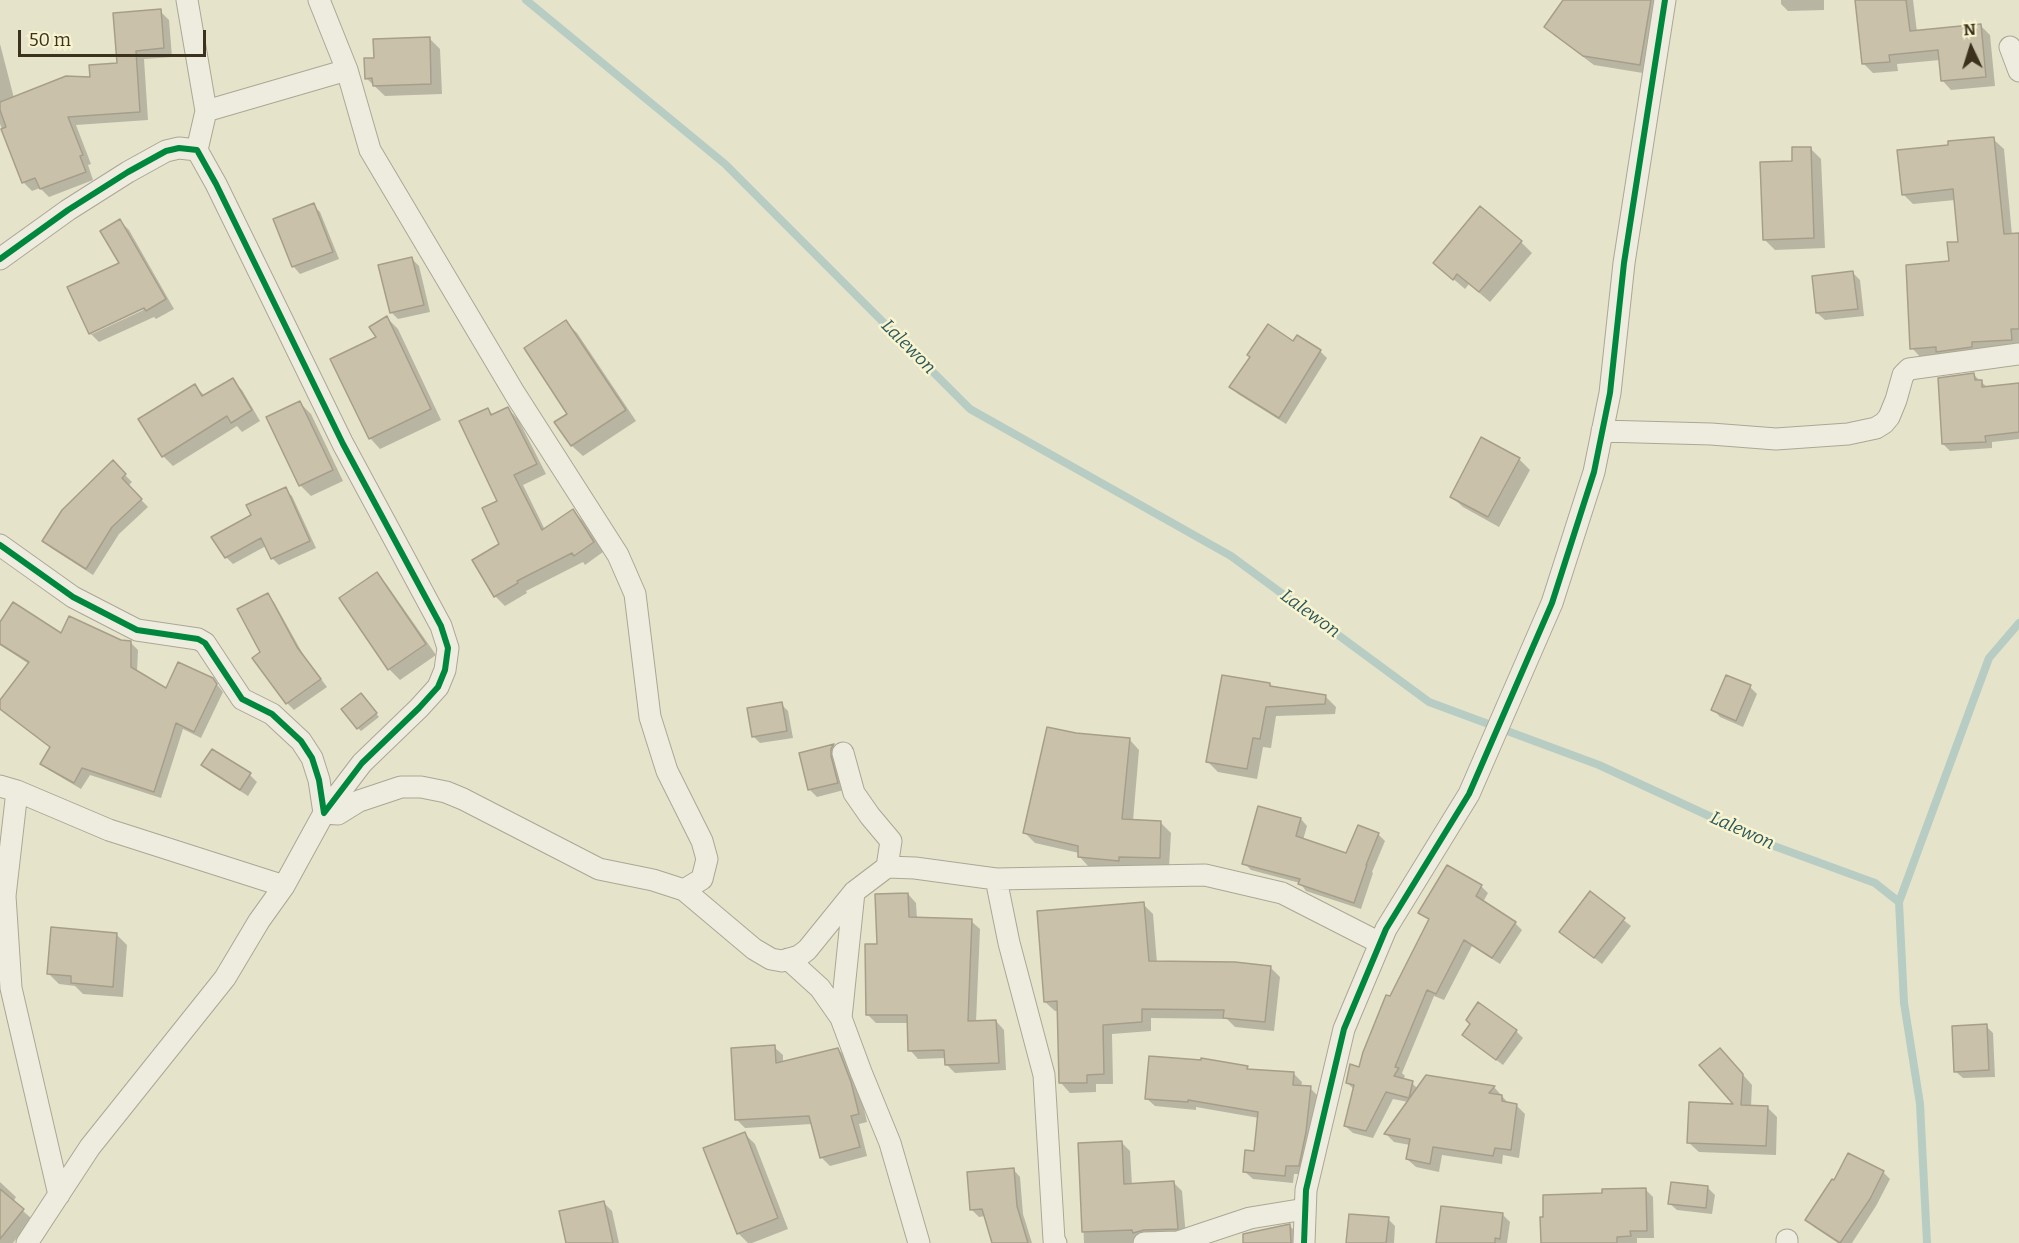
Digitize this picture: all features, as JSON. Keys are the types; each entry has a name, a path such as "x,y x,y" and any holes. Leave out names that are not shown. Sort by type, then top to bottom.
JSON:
{"street":[{"path":"27,1243 90,1147 225,978 259,921 284,886 324,813 362,763 438,687 446,670 448,648 441,626 343,444 216,184 197,150 206,111 187,0"},
{"path":"319,0 346,70 370,150 515,394 618,555 635,594 650,717 667,771 702,841 707,859 702,879 684,890"},
{"path":"1304,1243 1306,1191 1344,1029 1386,929 1469,794 1552,603 1594,472 1610,393 1626,251 1665,0"},
{"path":"2010,46 2019,71"},
{"path":"206,111 346,70"},
{"path":"0,259 68,210 128,171 166,151 179,148 197,150"},
{"path":"1602,432 1711,434 1776,439 1848,434 1876,428 1889,417 1903,375 1909,369 2019,354"},
{"path":"0,545 73,597 137,630 198,639 205,643 242,699 272,714 300,741 312,758 324,813"},
{"path":"843,753 854,793 891,841 888,867"},
{"path":"324,813 338,814 359,801 401,787 446,792 599,869 653,880 684,890 754,949 771,959 782,961 807,950 854,892 888,867 915,868 996,879 1205,875 1282,893 1380,943"},
{"path":"59,1195 11,988 5,896 9,788 109,830 284,886"},
{"path":"996,879 1009,943 1044,1075 1056,1243"},
{"path":"842,1018 854,892"},
{"path":"788,959 820,988 842,1018 890,1143 919,1243"},
{"path":"1144,1243 1178,1242 1250,1218 1305,1209"}],"building":[{"path":"1563,0 1651,0 1640,65 1583,56 1544,27"},
{"path":"1855,0 1906,0 1910,31 1981,24 1986,77 1941,81 1938,50 1889,55 1890,62 1862,64"},
{"path":"161,9 164,48 136,51 140,112 68,117 83,155 80,156 86,172 40,189 35,178 22,183 1,129 6,127 0,110 0,102 66,76 90,77 89,65 117,63 113,13"},
{"path":"430,37 431,84 373,86 372,78 365,79 364,58 374,58 373,39"},
{"path":"1994,137 2004,234 2019,233 2019,329 2011,329 2012,340 1972,342 1972,347 1936,352 1936,347 1910,349 1906,265 1949,261 1947,242 1958,242 1953,189 1902,195 1897,150 1948,145 1948,141"},
{"path":"1792,147 1811,147 1814,238 1763,240 1760,162 1792,161"},
{"path":"314,203 333,252 292,267 273,219"},
{"path":"1480,206 1522,241 1479,292 1457,274 1453,280 1433,263"},
{"path":"120,219 166,299 146,311 144,308 89,334 67,287 119,263 100,231"},
{"path":"412,257 424,305 390,313 378,265"},
{"path":"1853,271 1858,309 1816,313 1812,276"},
{"path":"387,316 431,409 369,439 330,359 376,337 369,327"},
{"path":"566,320 626,410 571,446 554,422 567,414 524,348"},
{"path":"1268,324 1293,341 1297,335 1321,350 1279,418 1229,387 1250,357 1247,355"},
{"path":"1974,373 1975,380 1982,380 1982,387 2019,383 2019,432 1985,436 1986,442 1942,444 1938,378"},
{"path":"233,378 252,410 231,423 227,416 162,457 138,419 195,384 202,396"},
{"path":"300,401 333,470 299,486 266,417"},
{"path":"508,407 537,464 514,475 542,530 573,509 594,542 574,556 572,553 517,581 518,583 494,597 472,560 499,544 482,508 497,501 459,421 488,408 491,415"},
{"path":"1481,437 1520,458 1488,517 1450,497"},
{"path":"113,460 126,474 122,478 142,499 112,527 86,569 42,541 62,510"},
{"path":"286,487 310,541 271,559 261,538 225,558 211,537 251,515 246,505"},
{"path":"377,572 426,644 388,670 339,598"},
{"path":"268,593 297,647 321,679 286,704 252,658 260,652 237,609"},
{"path":"13,602 61,633 69,616 121,640 131,641 131,667 166,688 178,662 213,678 217,684 194,732 176,723 154,792 82,768 74,783 40,764 50,747 0,709 0,700 29,662 0,644 0,622"},
{"path":"1222,675 1326,695 1325,704 1266,707 1260,739 1253,738 1247,769 1206,762"},
{"path":"1726,675 1751,685 1736,721 1711,710"},
{"path":"361,693 377,713 357,729 341,709"},
{"path":"782,702 787,731 752,737 747,708"},
{"path":"1047,727 1076,733 1130,738 1122,819 1161,821 1160,858 1119,857 1119,861 1078,857 1078,846 1023,833"},
{"path":"834,744 831,756 838,783 808,790 799,753"},
{"path":"212,749 251,773 240,790 201,765"},
{"path":"1258,806 1301,818 1296,836 1346,853 1358,825 1379,833 1354,903 1298,884 1300,879 1242,864"},
{"path":"1447,865 1482,885 1476,896 1516,922 1492,958 1464,940 1436,994 1427,990 1395,1067 1399,1068 1394,1076 1413,1081 1409,1098 1386,1092 1366,1131 1344,1126 1354,1085 1346,1083 1350,1064 1359,1067 1386,995 1390,996 1429,919 1418,913"},
{"path":"1590,891 1625,918 1594,958 1559,932"},
{"path":"908,893 909,917 972,919 968,1021 996,1020 999,1063 945,1065 944,1050 908,1051 907,1015 866,1015 865,944 877,944 875,894"},
{"path":"1144,902 1149,961 1235,962 1271,966 1265,1022 1223,1018 1224,1010 1142,1009 1142,1022 1103,1025 1104,1074 1087,1075 1087,1083 1059,1083 1057,1001 1044,1002 1037,911"},
{"path":"51,927 117,933 113,987 71,983 71,976 47,974"},
{"path":"1478,1002 1517,1030 1496,1060 1462,1035 1470,1024 1466,1020"},
{"path":"1987,1024 1989,1070 1954,1072 1952,1026"},
{"path":"775,1045 776,1063 838,1048 851,1082 859,1114 851,1116 860,1147 820,1158 809,1116 735,1120 731,1048"},
{"path":"1720,1048 1743,1074 1741,1105 1768,1106 1766,1146 1687,1143 1689,1102 1733,1104 1699,1065"},
{"path":"1149,1056 1201,1060 1201,1058 1248,1066 1247,1069 1294,1072 1293,1085 1311,1086 1306,1132 1299,1166 1286,1166 1285,1176 1243,1172 1245,1150 1254,1151 1258,1112 1188,1100 1188,1102 1145,1099"},
{"path":"1426,1075 1495,1086 1489,1093 1502,1095 1502,1101 1517,1104 1511,1150 1495,1148 1493,1156 1433,1147 1430,1164 1406,1159 1410,1139 1384,1134"},
{"path":"745,1132 778,1218 737,1234 703,1148"},
{"path":"1122,1141 1124,1184 1174,1181 1178,1229 1144,1230 1133,1233 1132,1230 1082,1232 1078,1143"},
{"path":"1848,1153 1884,1171 1870,1199 1840,1243 1805,1220 1832,1179 1834,1180"},
{"path":"1014,1168 1017,1206 1028,1243 992,1243 982,1209 970,1210 967,1172"},
{"path":"1671,1182 1708,1186 1706,1208 1668,1204"},
{"path":"1646,1188 1647,1231 1630,1231 1631,1236 1617,1237 1617,1243 1541,1243 1540,1217 1543,1217 1543,1195 1602,1193 1602,1189"},
{"path":"0,1189 24,1209 0,1239"},
{"path":"604,1201 613,1243 566,1243 559,1211"},
{"path":"1441,1206 1503,1213 1500,1239 1495,1238 1495,1243 1436,1243"},
{"path":"1349,1214 1389,1217 1386,1243 1346,1243"},
{"path":"1290,1224 1291,1243 1243,1243 1243,1234"}],"waterway":[{"name":"Lalewon","path":"526,0 725,164 970,409 1231,556 1429,702 1599,765 1774,846 1875,883 1899,902"},
{"name":"Lalewon","path":"1927,1243 1920,1104 1904,1003 1899,902 1989,658 2019,623"}],"cycle path":[{"path":"1304,1243 1306,1190 1344,1029 1386,929 1469,794 1552,603 1594,472 1610,393 1624,263 1665,0"},
{"path":"0,259 68,210 128,172 166,151 179,148 197,150 216,184 343,444 441,626 448,648 445,670 438,687 362,763 324,813 319,780 312,758 301,741 272,714 242,699 205,643 198,639 137,630 73,597 0,545"}]}
